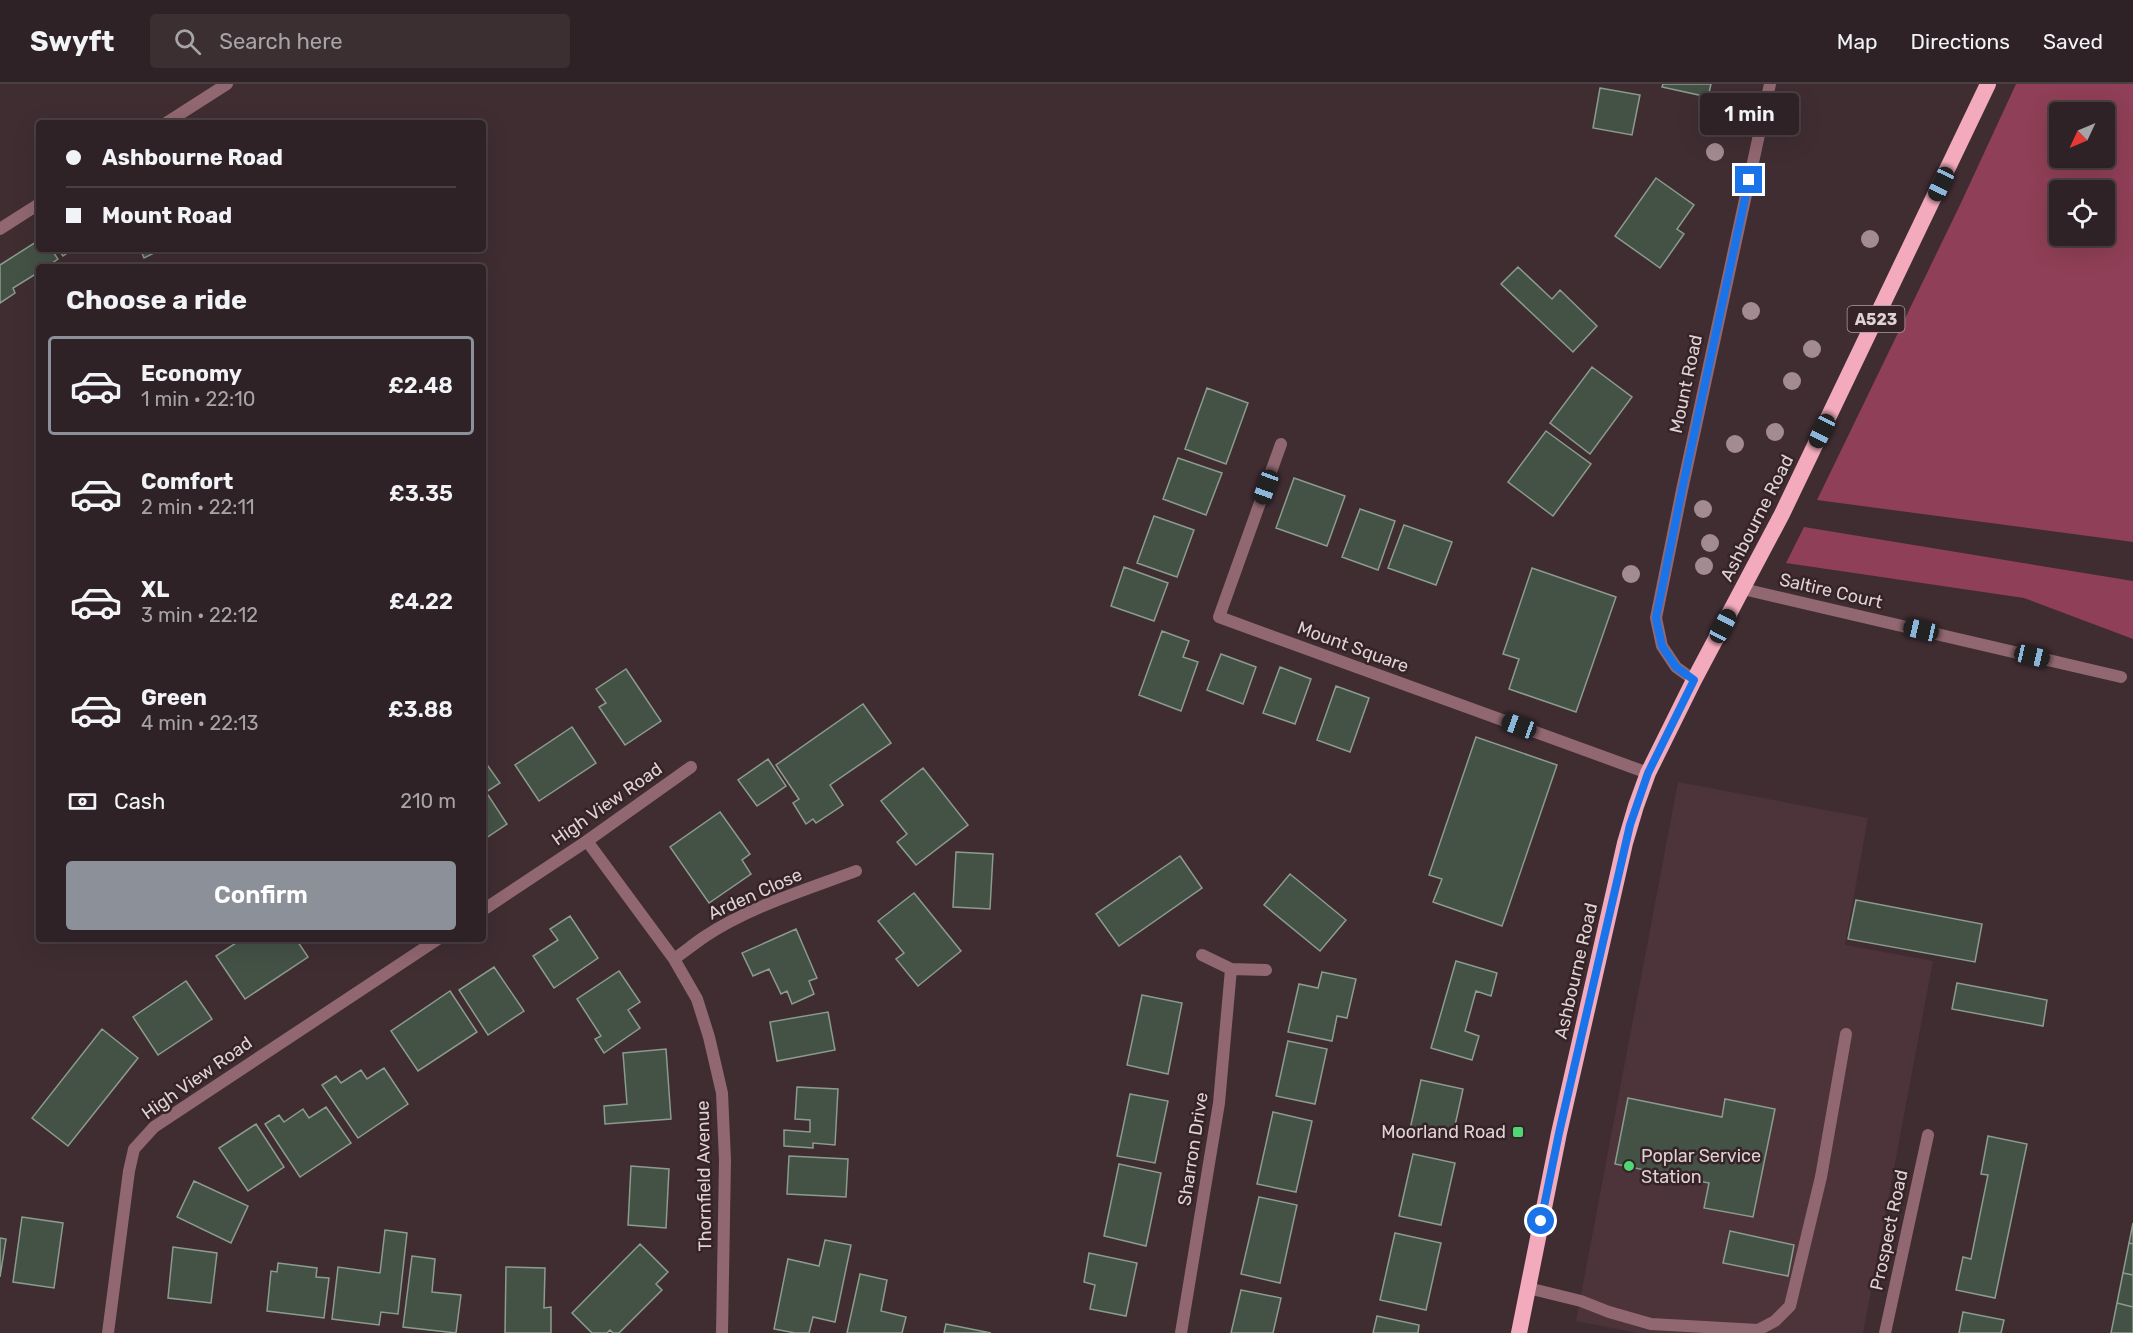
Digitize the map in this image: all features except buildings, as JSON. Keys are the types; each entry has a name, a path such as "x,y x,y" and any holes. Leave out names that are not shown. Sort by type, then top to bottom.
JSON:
{"highway":[{"name":"Ashbourne Road","path":"1519,1333 1559,1133 1625,843 1648,773 1694,680 1782,514 1989,84"}],"street":[{"path":"171,120 227,84"},
{"name":"Mount Road","path":"1694,680 1676,667 1662,646 1656,618 1770,84"},
{"path":"0,229 36,206"},
{"name":"Mount Square","path":"1281,444 1218,617 1648,773"},
{"name":"Saltire Court","path":"1743,589 2121,677"},
{"name":"High View Road","path":"486,908 587,841 691,767"},
{"name":"Thornfield Avenue","path":"587,841 674,959 696,999 709,1037 722,1093 725,1160 722,1333"},
{"name":"Arden Close","path":"674,959 705,936 734,921 782,898 855,871"},
{"name":"High View Road","path":"108,1333 129,1171 134,1149 154,1127 433,942"},
{"path":"1202,955 1231,969 1266,970"},
{"name":"Sharron Drive","path":"1180,1333 1220,1103 1231,969"},
{"path":"1528,1288 1581,1301 1651,1324 1758,1330 1774,1321 1790,1306 1821,1177 1846,1034"},
{"name":"Prospect Road","path":"1885,1333 1928,1135"}],"shaded area":[{"path":"2016,84 2133,84 2133,542 1817,500"},
{"path":"1804,527 2133,581 2133,639 2024,598 1786,563"},
{"path":"1678,782 1868,818 1845,945 1933,961 1863,1333 1638,1333 1576,1321"}],"place":[{"name":"Moorland Road","path":"1518,1132"},
{"name":"Poplar Service Station","path":"1629,1166"}],"route":[{"path":"1541,1221 1630,825 1648,773 1694,680 1676,667 1662,646 1656,618 1749,180"}]}
